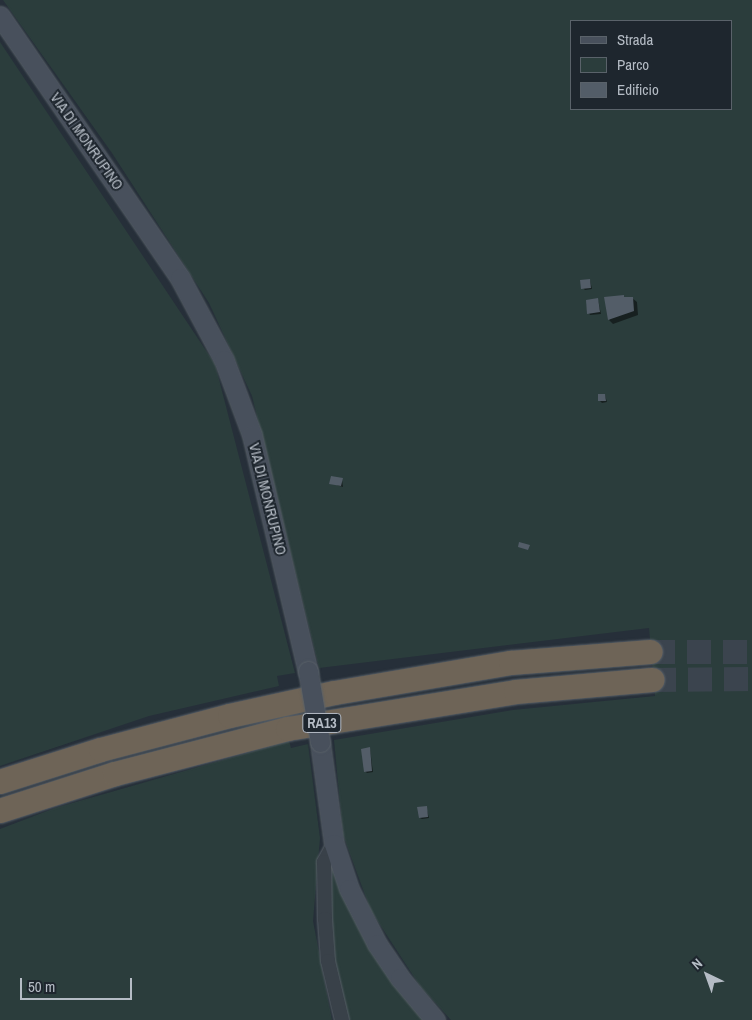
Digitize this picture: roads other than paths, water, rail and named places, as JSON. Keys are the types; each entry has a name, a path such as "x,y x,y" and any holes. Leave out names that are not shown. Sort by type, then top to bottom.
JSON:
{"highway":[{"name":"RA13","path":"0,782 129,742 335,693 511,663 651,652"},
{"name":"RA13","path":"0,811 114,774 288,729 516,692 652,680"}],"main road":[{"name":"VIA DI MONRUPINO","path":"0,16 150,231 180,278 224,360 259,459 308,671 334,844 363,920 400,978 436,1020"}],"street":[{"path":"334,844 324,862 325,919 328,961 342,1020"}],"tunnel":[{"path":"651,652 752,652"},
{"path":"652,680 752,679"}]}
